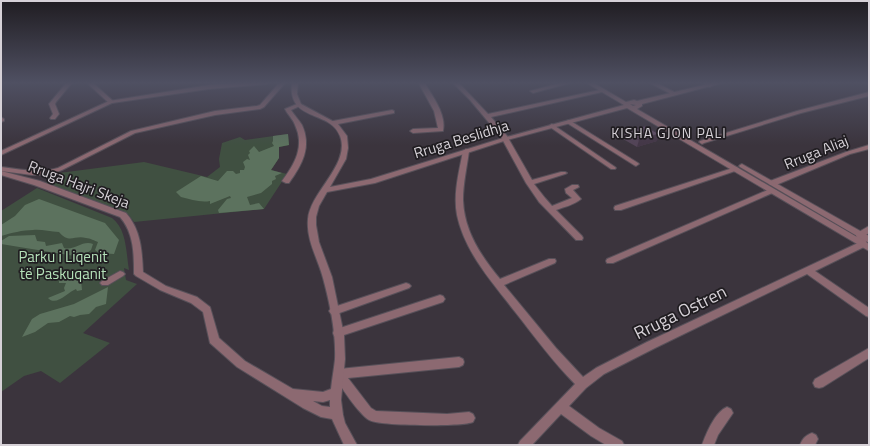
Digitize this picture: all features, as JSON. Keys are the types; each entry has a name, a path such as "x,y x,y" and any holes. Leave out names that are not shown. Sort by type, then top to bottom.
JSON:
{"street":[{"path":"53,103 56,114 53,118"},
{"path":"1,153 109,103"},
{"path":"1,169 41,174 60,169 132,132 215,113 258,108 265,103"},
{"path":"413,131 441,130 439,112 433,103"},
{"path":"474,103 505,139 530,183 542,200 579,238"},
{"path":"486,116 545,103"},
{"path":"628,103 702,142 773,187 865,242"},
{"path":"629,103 736,168 773,187"},
{"name":"Rruga Beslidhja","path":"326,190 372,181 505,139 641,103"},
{"path":"702,142 799,112 835,103"},
{"path":"286,181 297,166 303,152 304,145 301,132 295,119 288,111 288,109 293,106 299,105 333,123 341,130 346,147 338,167 314,212 312,227 329,284 338,332 340,351 336,394 336,414 351,445"},
{"path":"333,123 392,112"},
{"path":"569,122 636,164"},
{"path":"552,126 613,168"},
{"name":"Rruga Aliaj","path":"610,261 848,153 869,147"},
{"path":"466,151 460,202 461,214 471,243 498,284 560,362 582,384"},
{"path":"618,208 736,168"},
{"name":"Rruga Hajri Skeja","path":"1,173 37,183 123,215 130,221 133,228 139,274 163,288 194,300 207,310 214,340 241,364 321,411 336,414"},
{"path":"530,183 563,173"},
{"path":"550,209 567,204 577,199 569,191 569,189 575,187"},
{"name":"Rruga Ostren","path":"524,445 582,384 600,371 865,242 869,228"},
{"path":"498,284 552,261"},
{"path":"807,270 869,313"},
{"path":"105,282 120,274"},
{"path":"334,311 406,286"},
{"path":"338,332 440,299"},
{"path":"819,383 869,352"},
{"path":"339,374 459,362"},
{"path":"339,374 367,412 374,417 447,420 469,418"},
{"name":"Rruga Hajri Skeja","path":"291,393 323,397 336,394"},
{"path":"560,406 595,432 618,445"},
{"path":"708,445 714,431 727,413"}],"green space":[{"name":"Parku i Liqenit të Paskuqanit","path":"288,134 289,145 279,147 279,158 271,170 287,174 264,209 134,222 128,214 45,183 59,173 144,162 207,177 220,167 219,159 222,143 240,137 245,140"},
{"path":"288,134 289,145 279,147 279,158 271,170 282,173 275,176 276,179 272,181 272,184 261,193 247,197 250,205 259,203 264,209 219,213 218,210 227,199 231,198 230,196 210,204 210,201 199,201 181,197 176,192 201,176 218,181 227,171 233,171 236,174 240,173 240,170 244,170 245,167 243,162 247,159 250,160 248,155 250,153 249,151 254,146 259,152 274,146 272,143 273,136"},
{"name":"Parku i Liqenit të Paskuqanit","path":"37,188 112,218 121,228 125,242 129,270 124,268 126,280 137,284 83,333 110,343 60,383 41,371 24,376 1,392 1,211"},
{"path":"39,199 105,223 119,240 114,254 99,253 95,250 98,242 88,238 66,238 59,232 29,230 1,236 1,225 15,216 25,205"},
{"path":"35,235 37,241 45,242 46,246 62,243 64,248 68,249 85,243 93,244 91,250 81,257 1,244 1,241 9,236"},
{"path":"79,277 81,280 82,290 77,291 76,289 55,301 48,298 65,291 64,288 66,283 59,283 59,280"},
{"path":"108,287 106,304 96,307 89,314 74,317 70,316 59,322 48,323 35,332 22,337 32,319 40,314 74,304"}],"building":[{"path":"645,126 659,134 639,140 625,132"}],"district":[{"name":"KISHA GJON PALI","path":"669,132"}]}
